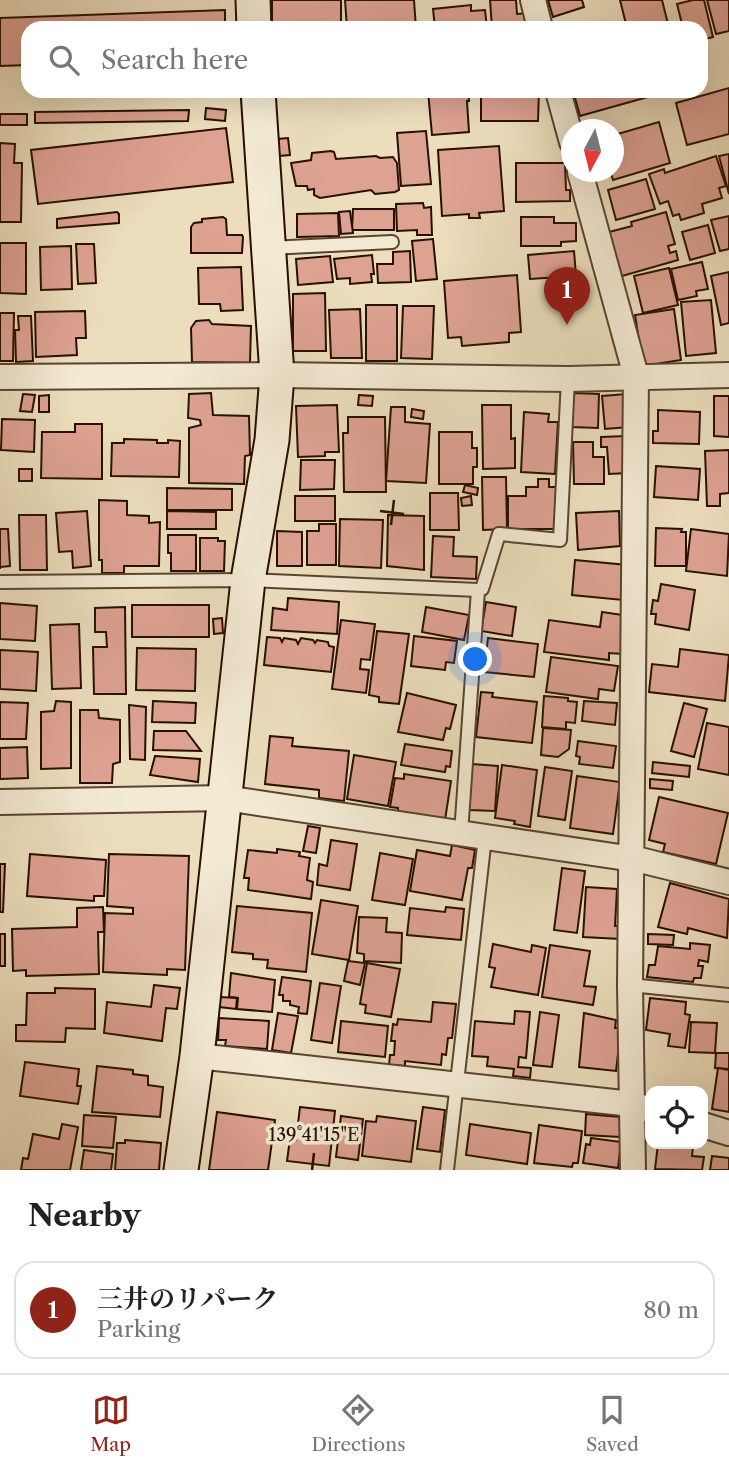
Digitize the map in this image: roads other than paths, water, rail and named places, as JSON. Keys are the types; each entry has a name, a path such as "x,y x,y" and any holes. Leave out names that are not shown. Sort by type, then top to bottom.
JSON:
{"street":[{"path":"253,0 254,21"},
{"path":"533,0 538,21"},
{"path":"181,1170 197,1056 248,580 272,440 277,375 258,98"},
{"path":"560,98 566,119"},
{"path":"583,182 636,376 630,985 641,1107 633,1170"},
{"path":"0,377 277,375 568,379 729,375"},
{"path":"0,802 225,798 632,859 729,882"},
{"path":"197,1056 641,1107"},
{"path":"708,1127 729,1133"}],"lane":[{"path":"268,248 392,242"},
{"path":"0,582 248,580 482,589 499,534 559,540 568,379"},
{"path":"461,834 478,590"},
{"path":"447,1170 485,837"},
{"path":"630,985 729,995"}],"place":[{"name":"三井のリパーク","path":"567,325"}]}
